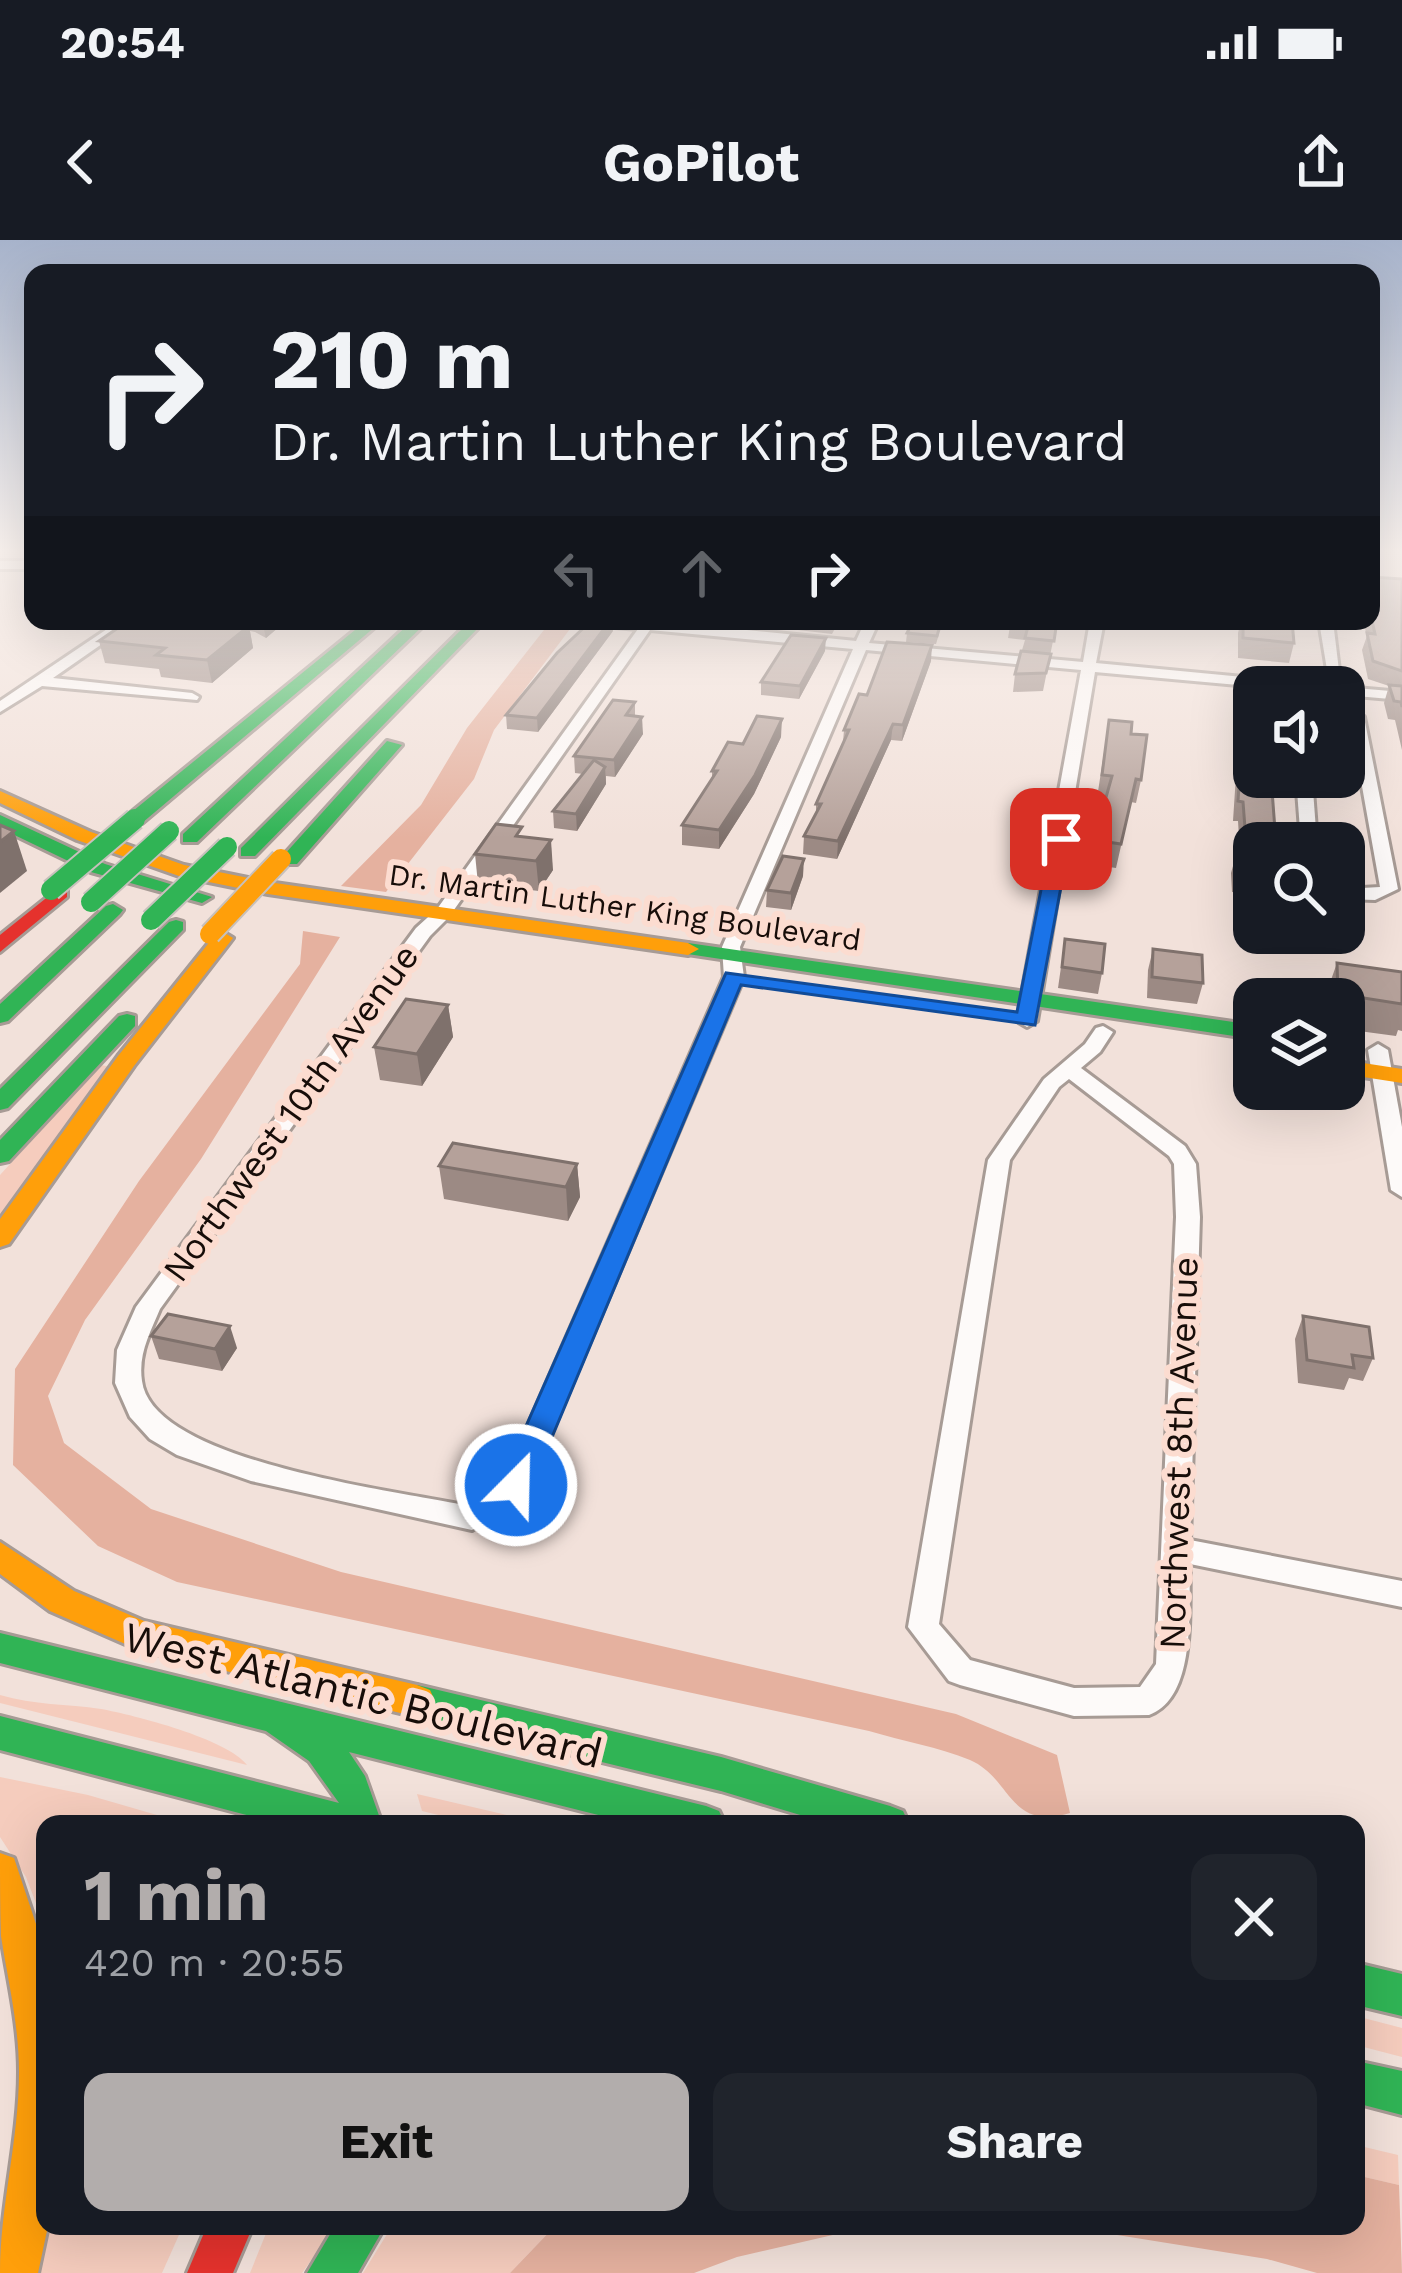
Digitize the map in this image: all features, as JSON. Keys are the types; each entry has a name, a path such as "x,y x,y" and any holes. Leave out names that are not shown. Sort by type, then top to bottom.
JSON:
{"main road":[{"path":"0,1016 102,906 210,758 343,648"},
{"path":"159,827 368,648"},
{"path":"0,931 159,827 387,648"},
{"path":"0,1103 164,923 431,648"},
{"path":"237,850 450,648"},
{"path":"0,1155 216,936 481,648"},
{"name":"Dr. Martin Luther King Boulevard","path":"0,796 84,836 179,870 433,923"},
{"name":"Dr. Martin Luther King Boulevard","path":"0,821 59,852 160,888 252,907 433,923 1030,1010 1233,1030"},
{"path":"0,946 56,892"},
{"path":"0,986 102,906"},
{"path":"0,1069 164,923"},
{"path":"0,1238 216,936"},
{"name":"Dr. Martin Luther King Boulevard","path":"1030,1010 1103,1032 1233,1051"},
{"path":"0,1556 62,1601 139,1635 722,1774 860,1815"},
{"name":"West Atlantic Boulevard","path":"0,1648 670,1815"},
{"path":"277,1718 335,1756 356,1792 361,1815"},
{"path":"0,1733 315,1815"},
{"path":"0,1872 28,1945 36,1996"},
{"path":"1365,1986 1402,1995"},
{"path":"1365,2083 1402,2093"},
{"path":"15,2273 36,2152"},
{"path":"210,2273 226,2235"},
{"path":"330,2273 356,2235"}],"street":[{"path":"0,708 93,648"},
{"name":"Northwest 10th Avenue","path":"631,648 148,1307 129,1352 131,1384 143,1412 172,1442 213,1463 472,1518 494,1504 516,1485 731,966"},
{"path":"731,966 860,648"},
{"path":"881,648 1233,680"},
{"path":"1030,1010 1092,648"},
{"path":"38,681 192,697"},
{"path":"1365,693 1402,696"},
{"path":"1365,756 1389,889 1365,893"},
{"name":"Northwest 8th Avenue","path":"1066,1067 1177,1151 1185,1164 1188,1217 1172,1667 1149,1701 1074,1702 960,1671 923,1627 999,1160 1066,1067 1093,1048 1103,1032"},
{"path":"1391,1063 1402,1190"},
{"path":"1178,1549 1402,1594"}],"shaded area":[{"path":"530,648 556,648 494,730 474,779 386,892 341,886 421,805 467,728"},
{"path":"303,931 340,937 201,1159 85,1320 48,1396 64,1443 151,1509 341,1572 956,1714 1057,1755 1070,1813 1034,1815 970,1760 869,1731 177,1582 98,1546 13,1465 15,1369 139,1181 300,964"},
{"path":"101,1065 111,1067 0,1220 0,1175"},
{"path":"0,1695 157,1722 221,1746 247,1765 0,1703"},
{"path":"0,1777 157,1815 36,1815 36,1903 26,1877 0,1837"},
{"path":"417,1794 507,1815 438,1815 422,1811"},
{"path":"1365,2018 1402,2028 1402,2057 1365,2047"},
{"path":"1365,2147 1398,2155 1399,2185 1365,2177"},
{"path":"1365,2177 1399,2185 1402,2273 1317,2273 1267,2259 1117,2235 1365,2235"},
{"path":"44,2235 179,2235 162,2273 38,2273"},
{"path":"265,2235 329,2235 302,2273 250,2273"},
{"path":"386,2235 546,2235 510,2273 363,2273"},
{"path":"546,2235 833,2235 737,2257 694,2273 510,2273"}],"building":[{"path":"165,648 222,648 207,660 156,655"},
{"path":"562,648 590,648 537,718 506,715"},
{"path":"783,648 821,648 800,686 761,682"},
{"path":"885,648 931,648 903,725 893,724 838,841 804,836 821,804 816,804 849,730 844,730 859,694 867,695"},
{"path":"1370,648 1402,648 1402,671 1373,661"},
{"path":"1021,651 1051,654 1046,673 1015,674"},
{"path":"1389,685 1402,686 1402,707 1394,701"},
{"path":"613,700 635,702 626,715 642,717 614,760 574,756"},
{"path":"757,716 782,719 755,775 719,830 682,825 717,771 712,771 728,742 743,744"},
{"path":"1109,720 1132,722 1131,734 1147,735 1141,780 1136,779 1121,844 1094,840 1112,776 1102,775"},
{"path":"594,760 605,767 576,814 553,811"},
{"path":"1273,798 1274,822 1245,822 1243,802 1238,801"},
{"path":"496,824 522,827 516,836 551,840 536,861 475,854"},
{"path":"0,825 14,831 0,842"},
{"path":"783,856 804,859 791,893 767,890"},
{"path":"1065,939 1105,944 1102,973 1062,967"},
{"path":"1153,949 1202,955 1203,983 1152,977"},
{"path":"1337,963 1402,972 1402,1004 1365,998 1365,978 1337,978"},
{"path":"406,999 448,1005 417,1054 374,1047"},
{"path":"453,1143 577,1164 566,1187 439,1166"},
{"path":"168,1314 230,1326 215,1349 151,1336"},
{"path":"1303,1316 1369,1327 1373,1358 1352,1355 1354,1368 1307,1360"}],"traffic: fast":[{"path":"135,819 342,648"},
{"path":"190,838 392,648"},
{"path":"248,852 451,648"},
{"path":"290,860 393,745"},
{"path":"51,890 135,819"},
{"path":"0,821 98,868 202,897"},
{"path":"91,902 169,831"},
{"path":"151,920 227,847"},
{"path":"0,1016 113,910"},
{"path":"0,1103 176,926"},
{"path":"688,949 1233,1029"},
{"path":"0,1155 127,1021"},
{"path":"0,1648 670,1815"},
{"path":"417,1701 721,1774 860,1815"},
{"path":"277,1718 334,1761 361,1815"},
{"path":"0,1733 315,1815"},
{"path":"1365,1986 1402,1995"},
{"path":"1365,2084 1402,2093"},
{"path":"330,2273 356,2235"}],"traffic: slow":[{"path":"0,796 84,836 179,870 268,888 688,949"},
{"path":"210,934 281,859"},
{"path":"0,1238 126,1061 223,938"},
{"path":"1365,1070 1402,1076"},
{"path":"0,1556 62,1601 139,1635 417,1701"},
{"path":"0,1872 18,1923 36,2015"},
{"path":"15,2273 36,2150"}],"traffic: jam":[{"path":"0,946 60,893"},
{"path":"210,2273 226,2235"}],"route":[{"path":"516,1485 734,977 1027,1021 1061,839"}]}
